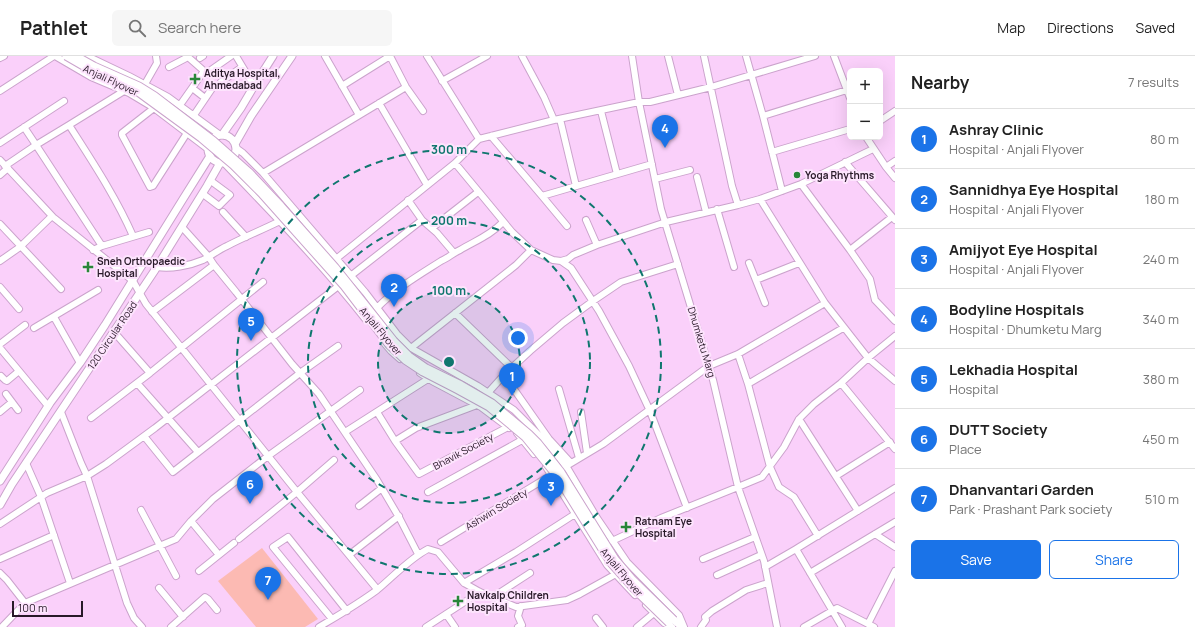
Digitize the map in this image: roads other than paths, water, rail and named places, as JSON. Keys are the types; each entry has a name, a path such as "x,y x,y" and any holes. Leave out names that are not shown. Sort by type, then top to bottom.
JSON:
{"main road":[{"name":"Anjali Flyover","path":"66,56 92,71 138,92 206,142 233,165 261,193 344,286 389,345 405,360 423,372 489,408 526,437 556,475 610,562 634,589 672,624 683,627"},
{"name":"Anjali Flyover","path":"76,56 94,66 139,86 214,141 249,172 281,206 335,267 394,341 409,356 426,368 461,385 492,403 529,434 561,472 615,559 672,624"},
{"path":"273,56 241,108 221,135 212,139 209,144 208,149 210,156 216,162 228,162 234,156 236,146 251,116 292,56"},
{"path":"221,135 230,137 236,146"},
{"name":"120 Circular Road","path":"0,481 48,406 80,363 105,325 210,156"},
{"name":"120 Circular Road","path":"0,505 26,463 157,267 222,163"}],"street":[{"path":"0,58 4,56"},
{"path":"0,91 55,56 91,77 124,91 154,108 208,149"},
{"path":"87,56 145,84 168,97 221,135"},
{"path":"145,84 158,61 156,56"},
{"path":"211,70 231,56"},
{"path":"236,56 254,86"},
{"path":"325,56 359,115"},
{"path":"342,86 390,56 406,87 423,112"},
{"path":"427,56 479,140"},
{"path":"442,81 486,56"},
{"path":"522,56 557,120 576,186"},
{"name":"Dhumketu Marg","path":"632,56 639,102 661,208 709,366 738,487 762,554 777,627"},
{"path":"668,56 678,95"},
{"path":"704,56 732,186 738,205"},
{"path":"746,56 782,191"},
{"path":"336,259 455,163 479,140 557,120 639,102 650,102 711,87 814,56"},
{"path":"169,67 188,57 204,71 180,106"},
{"path":"763,116 847,90 836,57"},
{"path":"221,82 242,67"},
{"path":"194,115 213,87"},
{"path":"263,173 406,87"},
{"path":"0,175 7,167 36,145 124,91"},
{"path":"196,91 205,98"},
{"path":"0,143 64,102"},
{"path":"379,103 427,185"},
{"path":"154,108 122,133 150,187 153,186 187,133"},
{"path":"601,111 618,174"},
{"path":"883,120 895,111"},
{"path":"69,125 112,193 126,218 133,236"},
{"path":"24,128 102,246"},
{"path":"772,152 847,130"},
{"path":"491,136 567,226"},
{"path":"868,140 886,168 895,178"},
{"path":"236,146 263,173 351,276 397,334 411,348 514,410 568,465"},
{"path":"455,163 512,232 531,250 553,260 561,261 597,245 666,222 738,205 782,191 801,184 873,149"},
{"path":"0,160 52,216 133,281 152,312 377,589"},
{"path":"886,168 895,161"},
{"path":"845,162 893,219 850,250"},
{"path":"222,163 280,221 338,286 390,351 428,379 477,404 518,434 546,467 607,565 664,623 672,624"},
{"path":"542,196 652,164"},
{"path":"655,179 690,170"},
{"path":"697,177 706,212"},
{"path":"203,194 219,206 230,195 211,181"},
{"path":"801,184 870,279 875,300 895,320"},
{"path":"432,228 478,192"},
{"path":"760,198 799,263 843,328 868,358 895,381"},
{"path":"408,200 422,220 432,228 454,253"},
{"path":"717,209 734,267"},
{"path":"223,212 246,237"},
{"path":"0,261 20,247 52,216"},
{"path":"0,524 47,493 87,476 106,464 271,337 300,317 422,220"},
{"path":"586,220 597,245"},
{"path":"157,267 166,268 203,260 227,246 280,221"},
{"path":"377,308 390,296 421,273 489,234 504,222"},
{"path":"0,224 61,289"},
{"path":"182,227 208,256 271,337 319,394 382,488 399,516 418,554"},
{"path":"93,250 149,232"},
{"path":"411,348 516,265 531,250"},
{"path":"561,261 571,268 593,301 629,366 650,410 687,508"},
{"path":"749,263 765,303"},
{"path":"756,280 799,263"},
{"path":"377,412 395,441 416,428 477,404 511,368 530,351 593,301 621,282 678,264"},
{"path":"152,312 214,265"},
{"path":"91,418 150,373 263,282"},
{"path":"0,287 19,309"},
{"path":"34,328 98,290"},
{"name":"Ashwin Society","path":"441,542 603,444 709,366 738,354 825,303"},
{"path":"455,313 511,368"},
{"path":"54,317 80,363"},
{"path":"25,325 1,349 48,406"},
{"path":"748,384 843,328"},
{"path":"114,332 150,373"},
{"path":"612,541 762,476 784,447 799,419 814,404 841,383 895,336"},
{"path":"144,436 173,472 300,373 338,346"},
{"path":"738,354 748,384 770,467 779,487 794,497 818,536"},
{"path":"1,376 7,381 19,371"},
{"path":"504,375 568,465 612,541 626,562 679,615 683,627"},
{"path":"345,432 428,379"},
{"path":"137,383 198,452"},
{"path":"841,383 895,449"},
{"path":"559,389 579,458"},
{"path":"2,627 25,603 176,539 191,521 213,499 268,456 360,390"},
{"path":"6,394 18,410"},
{"path":"0,412 12,402"},
{"path":"61,412 87,476 127,603 134,618 142,627"},
{"path":"581,412 586,453"},
{"path":"799,419 858,511"},
{"name":"Bhavik Society","path":"395,441 418,474 508,427"},
{"path":"428,492 522,440"},
{"path":"836,476 890,442"},
{"path":"199,572 334,460"},
{"path":"26,463 41,497 70,583"},
{"path":"359,506 382,488"},
{"path":"765,567 796,550 895,488"},
{"path":"141,510 176,576"},
{"path":"464,583 575,514"},
{"path":"349,555 399,516"},
{"path":"191,521 219,555"},
{"path":"810,573 895,522"},
{"path":"875,534 895,547"},
{"path":"0,559 54,535"},
{"path":"332,619 273,547 288,537 347,611"},
{"path":"703,559 755,537"},
{"path":"319,627 347,611 377,589 418,554 428,549 438,552 464,583 480,592 516,607 567,600 616,574"},
{"path":"796,550 842,627"},
{"path":"717,575 762,554"},
{"path":"804,627 837,608 871,625 895,571"},
{"path":"0,573 25,603"},
{"path":"492,597 530,573"},
{"path":"701,627 706,620 706,617 712,611 746,590 768,583"},
{"path":"159,588 183,617"},
{"path":"426,627 480,592"},
{"path":"171,627 205,597 217,610"},
{"path":"521,606 518,616 521,626"},
{"path":"637,627 654,613"},
{"path":"446,614 455,627"},
{"path":"596,618 603,627"}],"place":[{"name":"Aditya Hospital, Ahmedabad","path":"195,79"},
{"name":"Bodyline Hospitals","path":"665,148"},
{"name":"Yoga Rhythms","path":"797,175"},
{"name":"Sneh Orthopaedic Hospital","path":"88,267"},
{"name":"Sannidhya Eye Hospital","path":"394,307"},
{"name":"Lekhadia Hospital","path":"251,341"},
{"name":"Ashray Clinic","path":"512,396"},
{"name":"DUTT Society","path":"250,504"},
{"name":"Amijyot Eye Hospital","path":"551,506"},
{"name":"Ratnam Eye Hospital","path":"626,527"},
{"name":"Dhanvantari Garden","path":"268,600"},
{"name":"Navkalp Children Hospital","path":"458,601"}]}
